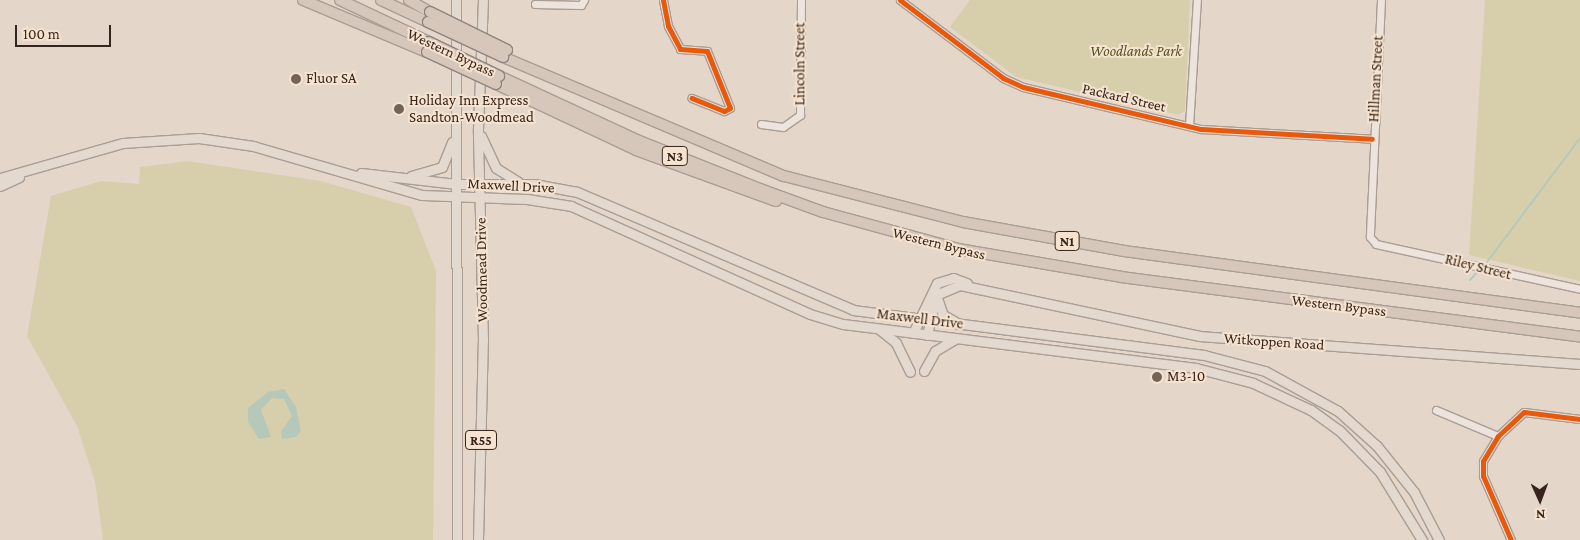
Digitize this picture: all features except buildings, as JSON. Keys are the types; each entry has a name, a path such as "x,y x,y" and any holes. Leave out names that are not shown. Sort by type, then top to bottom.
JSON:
{"highway":[{"path":"303,0 428,47"},
{"name":"Western Bypass","path":"340,0 428,47 497,80 639,141 823,212 1014,261 1580,337"},
{"name":"Western Bypass","path":"380,0 429,17 655,124 784,176 963,222 1124,251 1580,313"},
{"path":"409,0 429,17"}],"main road":[{"name":"Woodmead Drive","path":"456,0 457,540"},
{"name":"Woodmead Drive","path":"478,540 480,183 478,129 483,0"},
{"path":"401,177 442,167 455,127"},
{"path":"478,129 502,174 534,184"},
{"name":"Maxwell Drive","path":"0,178 48,163 130,142 199,138 253,146 349,172 422,195 456,199 535,199 576,207 810,314 913,333 1223,374 1311,410 1339,430 1380,472 1422,540"},
{"name":"Maxwell Drive","path":"0,186 48,163"},
{"name":"Maxwell Drive","path":"349,172 456,184 534,184 608,202 833,304 929,321 1222,358 1265,371 1311,394 1377,446 1414,492 1439,540"},
{"name":"Witkoppen Road","path":"913,333 917,319 940,281 959,279 973,287"},
{"name":"Witkoppen Road","path":"936,295 953,285 973,287 1200,336 1580,364"},
{"path":"927,335 936,295"},
{"path":"936,295 943,315 962,325"},
{"path":"879,328 896,343 910,372"},
{"path":"924,372 935,351 958,338"},
{"path":"1124,360 1127,345"}],"street":[{"path":"535,4 580,5 584,0"},
{"path":"663,0 666,22 680,49 707,51 730,108 724,110 690,98"},
{"name":"Lincoln Street","path":"761,124 783,127 800,115 801,0"},
{"name":"Packard Street","path":"900,0 1014,84 1189,126 1372,139"},
{"path":"1189,126 1197,0"},
{"name":"Hillman Street","path":"1376,244 1367,226 1381,0"},
{"name":"Riley Street","path":"1376,244 1580,289"},
{"path":"1436,410 1498,436"},
{"path":"1511,540 1482,471 1498,436 1524,412 1580,419"}],"green space":[{"name":"Woodlands Park","path":"970,0 1190,0 1185,111 1178,115 1016,77 950,27"},
{"path":"1485,0 1580,0 1580,281 1469,255"},
{"path":"187,161 321,181 411,207 436,271 433,540 103,540 95,482 77,426 27,336 51,196 101,181 139,184 140,167"}],"shaded area":[{"path":"284,389 296,407 301,431 296,437 282,439 281,431 292,416 284,399 272,398 261,410 271,437 259,439 248,422 248,408 268,392"}],"waterway":[{"path":"1487,262 1580,138"},
{"path":"1470,280 1479,270"}],"cycle path":[{"path":"663,0 668,26 680,49 707,51 730,108 724,111 691,98"},
{"path":"900,0 1003,78 1023,87 1201,129 1372,139"},
{"path":"1511,540 1483,476 1483,461 1498,436 1524,412 1580,419"}],"place":[{"name":"Fluor SA","path":"296,79"},
{"name":"Holiday Inn Express Sandton-Woodmead","path":"399,109"},
{"name":"M3-10","path":"1157,377"}]}
